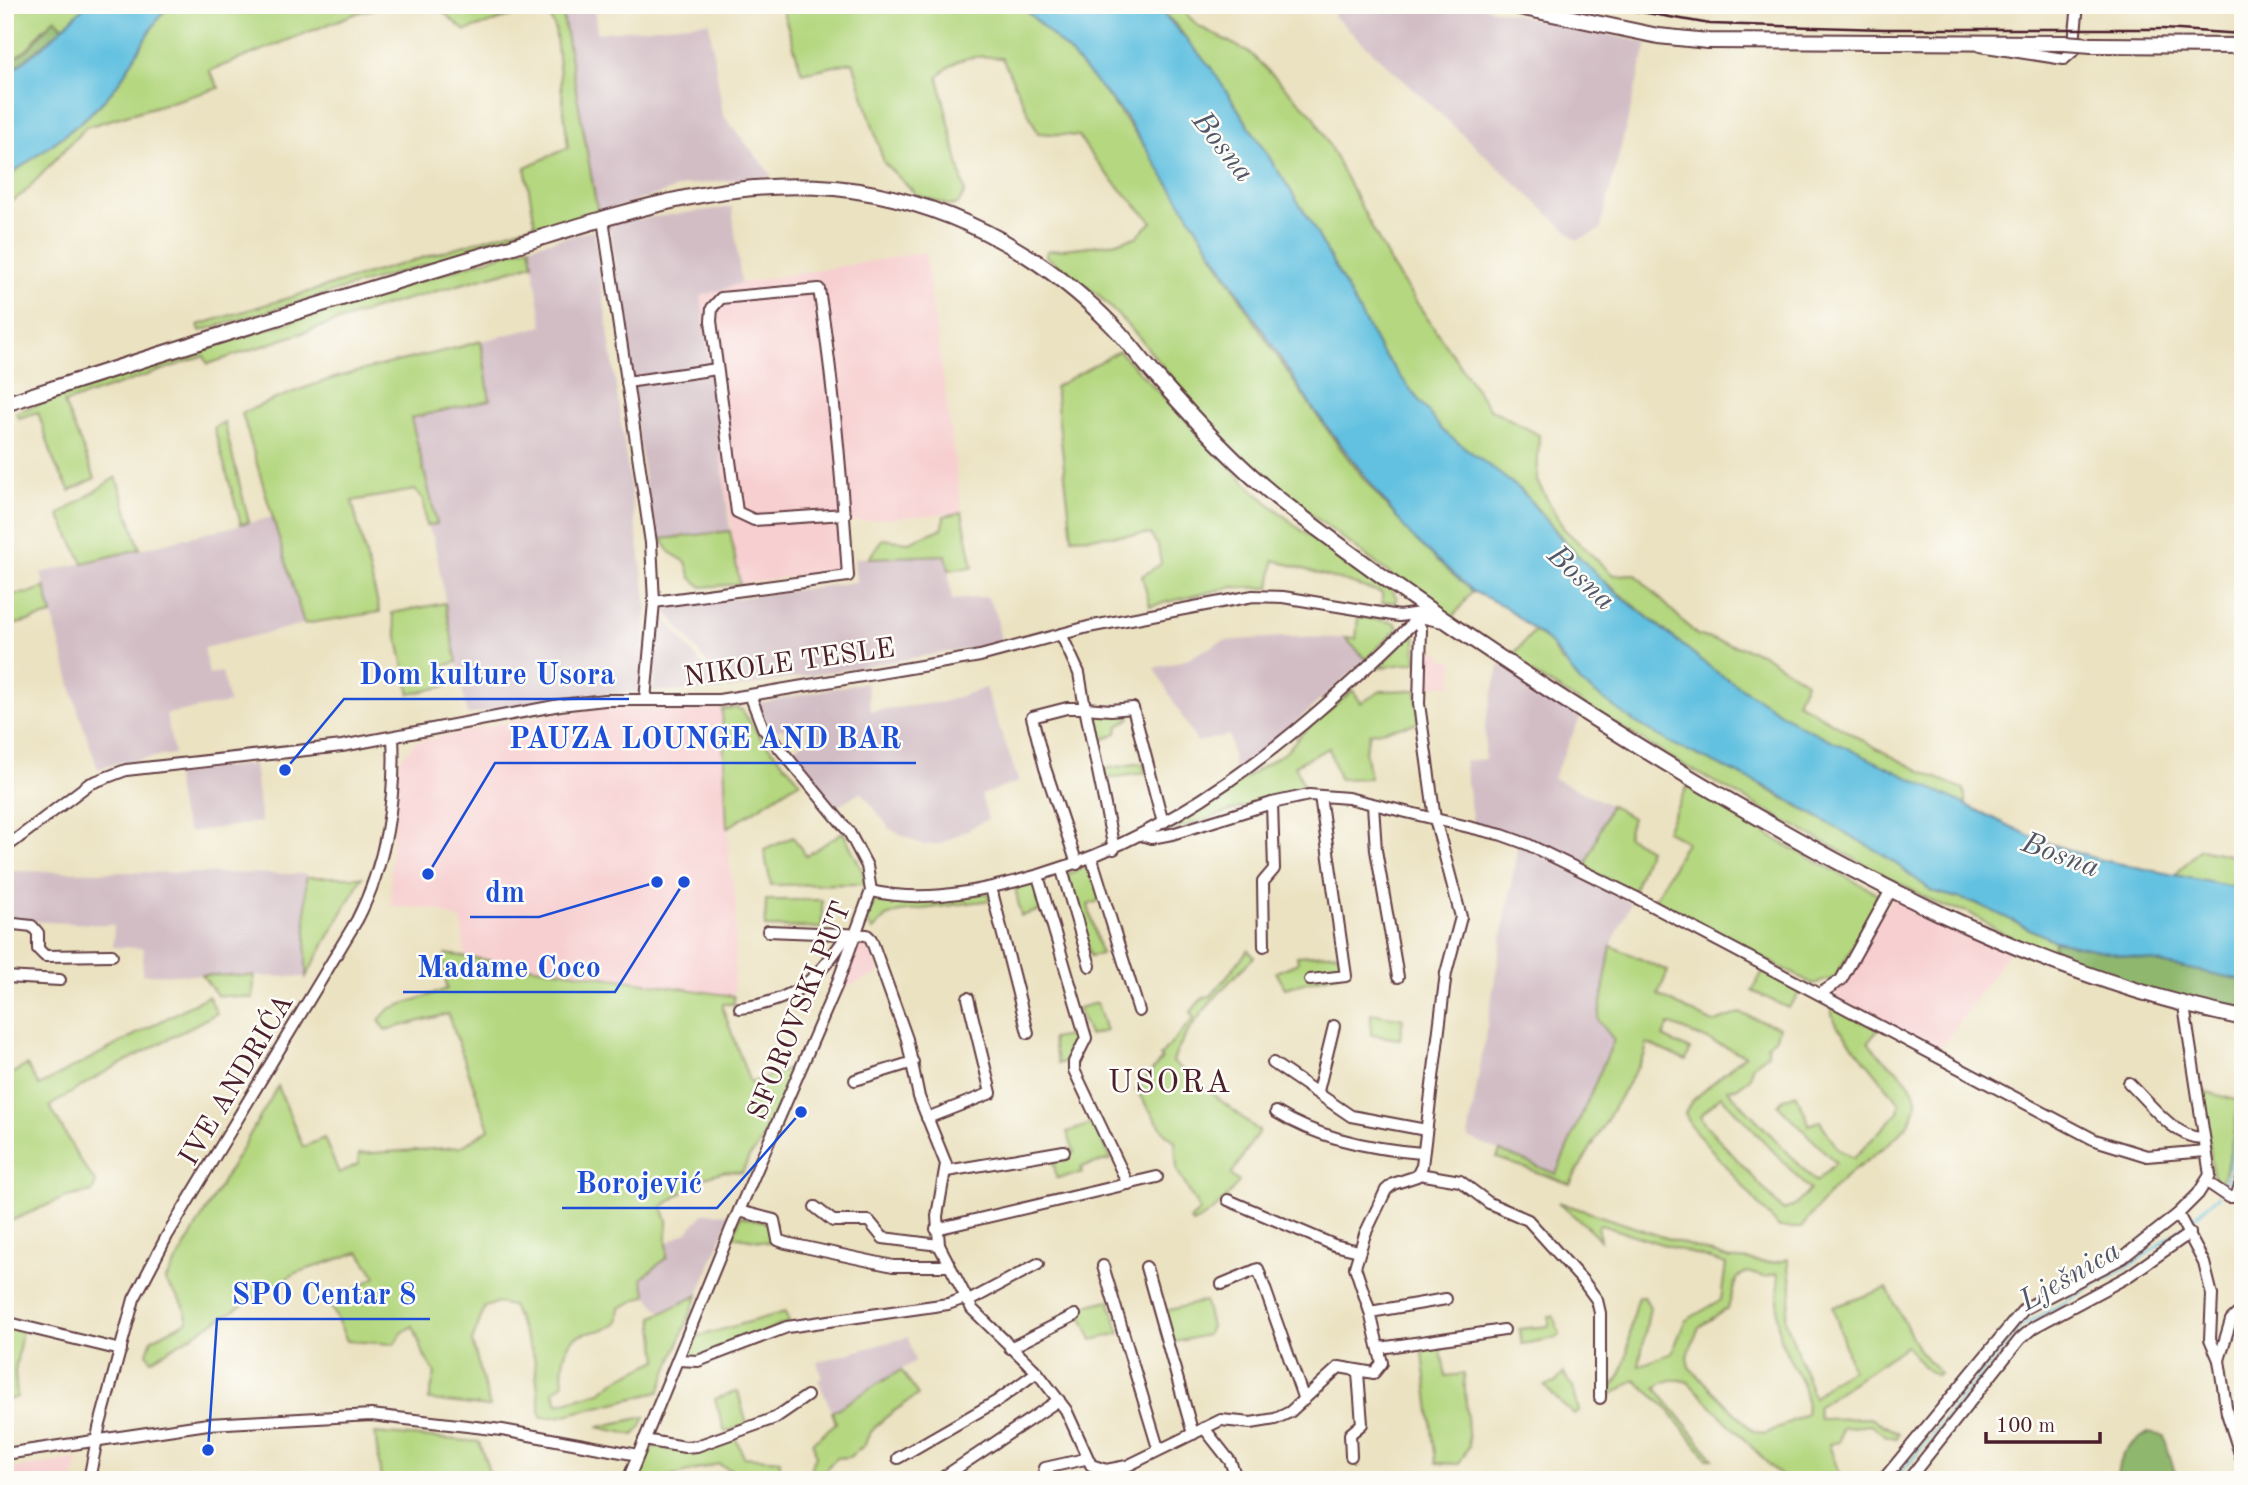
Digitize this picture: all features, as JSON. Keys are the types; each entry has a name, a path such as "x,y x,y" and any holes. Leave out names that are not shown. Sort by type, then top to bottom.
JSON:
{"main road":[{"path":"1510,5 1658,36 1708,41 2243,46"},
{"path":"5,404 258,322 642,206 692,195 788,186 837,188 903,201 953,216 987,232 1027,254 1089,302 1118,330 1154,375 1269,492 1403,590 1420,614 1452,625 1581,711 1689,777 1891,890 2032,954 2184,1006 2243,1018"}],"street":[{"path":"1976,43 2007,52 2064,59 2074,51 2078,5"},
{"path":"603,219 651,542 654,602 645,700"},
{"path":"654,602 848,576 845,514 819,289 721,298 712,308 711,321 737,512 754,520 845,514"},
{"path":"627,382 717,369"},
{"path":"1388,614 1404,604 1403,590"},
{"name":"NIKOLE TESLE","path":"5,848 76,793 115,772 393,737 559,705 645,700 719,700 980,656 1062,634 1253,596 1283,597 1388,614 1420,614"},
{"path":"1419,1174 1446,974 1461,917 1435,820 1418,697 1420,614"},
{"path":"871,891 923,896 965,894 1062,870 1114,849 1229,783 1262,758 1333,697 1420,614"},
{"path":"1062,634 1079,674 1114,849"},
{"name":"SFOROVSKI PUT","path":"628,1480 871,891 867,866 849,832 763,728 750,695"},
{"path":"1077,864 1045,768 1032,717 1067,708 1133,708 1163,823"},
{"name":"IVE ANDRIĆA","path":"89,1480 134,1299 167,1236 357,920 373,887 391,799 393,737"},
{"path":"1141,835 1151,838 1172,834 1272,803 1320,796 1373,805 1527,844 1821,993 2095,1140 2147,1156 2206,1151"},
{"path":"1310,980 1346,976 1320,796"},
{"path":"1264,946 1263,879 1272,872 1275,862 1272,803"},
{"path":"1373,805 1376,850 1398,977"},
{"path":"1092,859 1139,1011"},
{"path":"1062,870 1090,966"},
{"path":"1038,876 1086,1038 1074,1062 1074,1070 1128,1184"},
{"path":"992,888 1028,1033"},
{"path":"1821,993 1841,980 1891,890"},
{"path":"5,923 32,926 38,933 38,949 46,956 112,955"},
{"path":"768,930 867,935 871,939 947,1171 936,1229 939,1245 966,1300 1010,1348 1037,1371 1059,1400 1075,1426 1085,1459 1093,1467 1110,1470 1132,1464 1158,1448 1225,1419 1267,1421 1290,1412 1336,1368 1343,1367 1358,1373 1377,1371 1382,1363 1380,1348 1356,1276 1359,1251 1386,1190 1419,1174 1460,1181 1495,1206 1522,1217 1583,1280 1597,1300 1600,1313 1600,1398"},
{"path":"740,1008 774,1002 797,992 852,935"},
{"path":"5,977 60,980"},
{"path":"928,1118 991,1093 968,998"},
{"path":"2184,1006 2212,1185 2229,1197 2239,1193 2243,1177"},
{"path":"1318,1091 1334,1026"},
{"path":"855,1080 912,1062"},
{"path":"1273,1063 1318,1091 1351,1116 1426,1130"},
{"path":"2129,1083 2179,1130 2195,1139 2204,1138"},
{"path":"1276,1112 1313,1131 1388,1151 1422,1153"},
{"path":"947,1171 1063,1151"},
{"path":"936,1229 1157,1177"},
{"path":"1882,1480 2024,1309 2122,1258 2179,1218 2212,1185"},
{"path":"1228,1200 1334,1245 1359,1251"},
{"path":"815,1207 833,1221 869,1221 883,1238 939,1245"},
{"path":"739,1211 774,1220 778,1226 778,1240 786,1243 852,1254 893,1266 949,1266"},
{"path":"2179,1218 2189,1232 2208,1279 2212,1295 2210,1339 2219,1360 2227,1413 2243,1463"},
{"path":"1908,1480 2020,1339 2034,1327 2155,1260 2189,1232"},
{"path":"678,1360 698,1361 787,1327 966,1300 1038,1264"},
{"path":"1103,1266 1158,1448"},
{"path":"1146,1267 1193,1434"},
{"path":"1222,1284 1258,1269 1304,1399"},
{"path":"1370,1312 1446,1299"},
{"path":"2219,1360 2231,1320 2243,1309"},
{"path":"1010,1348 1075,1315"},
{"path":"5,1322 121,1350"},
{"path":"1380,1348 1504,1330"},
{"path":"898,1458 997,1401 1037,1371"},
{"path":"1351,1456 1350,1434 1362,1424 1358,1373"},
{"path":"644,1440 685,1447 697,1446 775,1418 807,1396"},
{"path":"939,1480 1047,1411 1059,1400"},
{"path":"5,1454 208,1424 371,1415 502,1430 638,1455"},
{"path":"1204,1428 1230,1461 1237,1480"},
{"path":"1042,1480 1045,1468 1085,1459"}],"shaded area":[{"path":"561,5 594,5 597,33 709,22 723,115 772,176 686,185 598,214"},
{"path":"1337,5 1475,5 1647,43 1600,230 1577,240 1334,16"},
{"path":"732,207 741,283 701,296 730,531 653,540 609,223"},
{"path":"594,230 647,606 641,692 593,694 467,715 433,536 426,526 436,524 411,417 490,400 481,341 543,326 530,246"},
{"path":"925,252 962,512 839,523 843,569 740,584 709,382 701,296 741,283"},
{"path":"273,517 304,624 204,648 209,674 222,672 229,703 166,714 174,754 98,769 77,708 41,573"},
{"path":"946,555 952,600 987,597 996,613 1001,643 728,689 667,613 669,607 856,582 854,558"},
{"path":"662,614 723,691 652,691 659,615"},
{"path":"1282,637 1345,638 1366,659 1235,773 1229,735 1197,742 1154,668 1180,662 1223,641"},
{"path":"1424,648 1442,653 1441,658 1454,662 1451,685 1421,687"},
{"path":"1500,664 1580,718 1553,778 1610,805 1585,868 1539,843 1473,824 1464,761 1485,759 1485,724"},
{"path":"866,682 871,711 943,702 985,688 1019,782 981,795 988,819 940,844 923,845 890,829 861,791 836,807 790,750 810,739 806,724 773,731 761,712 759,703"},
{"path":"609,708 722,709 730,868 736,902 734,996 465,955 461,920 435,909 391,906 391,855 400,759 416,742 530,717"},
{"path":"254,764 261,822 189,832 181,814 174,772"},
{"path":"1518,843 1631,903 1611,946 1615,1040 1556,1175 1468,1138"},
{"path":"5,871 306,874 306,977 142,974 144,948 113,947 114,925 5,920"},
{"path":"1893,897 2009,951 1939,1051 1828,994"},
{"path":"860,941 868,943 879,973 842,990"},
{"path":"704,1213 731,1214 698,1295 661,1312 647,1295 642,1278 667,1257 668,1243 688,1231"},
{"path":"908,1337 915,1361 832,1412 818,1380 822,1378 817,1362"},
{"path":"78,1459 73,1480 5,1480 5,1470"}],"green space":[{"path":"5,5 86,5 64,28 56,19 42,30 28,49 5,64"},
{"path":"169,5 389,5 357,13 209,71 219,88 86,127 24,193 5,205 5,179 76,127 102,103"},
{"path":"398,5 561,5 598,214 200,331 198,325 535,224 525,167 568,148 555,28 546,8 533,9 465,31 437,7 414,10"},
{"path":"781,5 1020,5 1054,36 1085,69 1140,140 1287,371 1343,452 1405,527 1472,591 1451,620 1263,478 1222,440 1138,336 1098,295 1046,256 1047,251 1108,244 1136,237 1152,222 1103,170 1079,136 1038,133 1002,58 967,58 952,65 938,77 965,192 959,203 951,206 917,195 884,163 853,62 802,73"},
{"path":"1156,5 1178,5 1198,26 1249,52 1314,116 1393,268 1489,408 1539,435 1537,481 1564,529 1613,575 1635,574 1697,635 1761,653 1806,682 1797,702 1899,760 1964,789 1966,808 1799,725 1715,671 1590,570 1521,490 1443,432 1380,350 1309,219 1233,101 1176,25"},
{"path":"55,18 64,28 5,76 5,64 28,49"},
{"path":"530,246 533,264 387,305 208,364 204,356 64,403 95,478 70,491 55,464 38,412 19,418 16,412 187,354"},
{"path":"481,341 490,400 411,418 437,524 426,526 423,499 415,490 352,501 380,612 304,624 242,413 330,380"},
{"path":"1119,351 1254,491 1301,530 1391,589 1397,598 1395,602 1382,603 1382,593 1274,560 1270,588 1232,587 1150,606 1142,576 1161,564 1158,546 1150,534 1072,538 1055,387"},
{"path":"224,422 249,522 241,524 214,428"},
{"path":"116,477 140,549 83,563 59,515"},
{"path":"962,512 973,567 949,570 946,555 869,558 882,539 909,542 943,528 944,516"},
{"path":"730,531 740,584 702,587 691,578 686,562 671,553 661,539"},
{"path":"45,587 52,615 5,627 5,595 29,593"},
{"path":"445,603 457,662 443,666 447,686 410,694 392,613"},
{"path":"1358,616 1395,623 1398,628 1366,659 1345,638 1356,639"},
{"path":"1415,631 1416,662 1379,668 1412,632"},
{"path":"1534,631 1549,642 1560,660 1737,772 1884,855 1932,891 1976,903 2055,941 2053,948 2071,963 2002,933 1968,912 1939,905 1683,765 1509,659"},
{"path":"1353,690 1361,703 1381,691 1416,690 1419,723 1370,733 1365,750 1370,778 1339,779 1329,748 1295,765 1306,792 1279,795 1162,834 1152,832 1202,806 1287,751 1302,733"},
{"path":"722,709 742,710 760,737 800,781 727,828"},
{"path":"1129,712 1131,718 1118,726 1117,733 1097,742 1092,725 1099,719 1099,713"},
{"path":"1143,763 1145,773 1103,779 1102,769"},
{"path":"1688,785 1780,842 1877,893 1877,904 1835,978 1813,984 1653,902 1686,842 1666,830"},
{"path":"1610,805 1632,818 1627,836 1649,849 1633,892 1585,868"},
{"path":"843,832 863,872 865,884 771,885 764,850 793,837 806,856"},
{"path":"2200,849 2243,858 2243,889 2175,875"},
{"path":"1092,865 1103,899 1088,905 1101,954 1090,956 1067,874"},
{"path":"306,877 362,877 306,977"},
{"path":"1033,881 1044,909 1021,916 1015,887"},
{"path":"987,893 992,900 900,912 886,917 873,930 866,921 876,898 922,900"},
{"path":"766,900 822,900 822,928 765,927"},
{"path":"2055,941 2243,980 2243,1009 2170,996 2116,980 2070,960 2053,948"},
{"path":"1611,946 1668,971 1658,995 1713,1023 1739,1013 1779,1027 1776,1037 1767,1045 1768,1054 1752,1066 1750,1078 1736,1088 1727,1089 1816,1182 1836,1163 1778,1105 1782,1100 1796,1094 1809,1125 1820,1121 1838,1149 1854,1158 1898,1112 1900,1103 1838,1027 1832,1015 1832,1003 1879,1029 1868,1042 1909,1083 1916,1100 1914,1112 1898,1135 1840,1182 1801,1228 1779,1228 1691,1126 1685,1113 1691,1102 1745,1055 1669,1024 1663,1037 1690,1050 1686,1061 1647,1043 1645,1054 1570,1184 1497,1158 1500,1151 1556,1174 1614,1040 1598,1020","holes":["1721,1096 1810,1190 1795,1206 1783,1210 1700,1116"]},
{"path":"1248,950 1254,957 1196,1021 1173,1062 1259,1131 1231,1175 1239,1182 1218,1206 1192,1223 1190,1220 1200,1211 1177,1170 1175,1141 1165,1133 1136,1090 1162,1059 1160,1056 1194,1018 1190,1013 1203,997 1211,996"},
{"path":"1339,953 1341,973 1285,988 1276,972 1298,963 1297,956"},
{"path":"446,954 734,996 734,1004 723,1004 723,1009 750,1083 795,1067 758,1147 749,1157 742,1173 720,1172 710,1176 662,1207 667,1220 667,1257 642,1278 647,1295 620,1308 618,1323 581,1335 572,1341 564,1359 563,1384 554,1391 558,1404 600,1392 616,1380 658,1360 653,1317 698,1295 659,1392 557,1417 541,1417 534,1356 512,1306 496,1303 485,1307 472,1341 490,1407 429,1400 435,1373 425,1357 413,1326 403,1332 394,1344 347,1341 330,1304 376,1277 359,1252 296,1273 151,1360 147,1353 152,1339 188,1321 183,1304 165,1281 278,1086 303,1147 324,1138 339,1173 358,1164 359,1154 461,1147 489,1129 448,1014 385,1030 379,1020 389,1009 447,989 443,962"},
{"path":"1763,971 1801,991 1788,1008 1752,991"},
{"path":"202,975 254,976 253,998 217,995"},
{"path":"208,996 217,1013 100,1075 50,1106 79,1159 96,1183 92,1192 66,1197 13,1220 5,1207 5,1077 27,1065 39,1086"},
{"path":"1097,1003 1106,1031 1089,1035 1078,1008"},
{"path":"1371,1013 1403,1019 1400,1039 1371,1035"},
{"path":"1081,1034 1082,1041 1071,1060 1058,1064 1052,1039"},
{"path":"2203,1091 2239,1101 2229,1157 2220,1186 2213,1176"},
{"path":"1094,1123 1111,1159 1081,1167 1082,1173 1057,1178 1052,1156 1074,1152 1067,1132"},
{"path":"1558,1202 1730,1259 1774,1263 1788,1259 1792,1292 1785,1319 1814,1398 1831,1381 1852,1369 1833,1307 1887,1288 1918,1349 1940,1374 1937,1376 1927,1370 1906,1346 1817,1407 1819,1419 1870,1418 1898,1433 1896,1438 1887,1436 1870,1425 1842,1428 1839,1442 1829,1444 1841,1480 1784,1480 1688,1382 1675,1380 1663,1383 1656,1388 1713,1458 1707,1458 1666,1407 1635,1380 1606,1398 1606,1393 1615,1383 1625,1360 1638,1297 1644,1297 1650,1307 1639,1366 1672,1353 1685,1321 1721,1300 1726,1264 1601,1225 1598,1226 1600,1240","holes":["1747,1272 1765,1277 1777,1273 1779,1333 1807,1402 1806,1414 1765,1434 1753,1431 1689,1367 1687,1357 1699,1327 1728,1308 1737,1277"]},
{"path":"741,1216 774,1224 777,1244 733,1236"},
{"path":"1109,1300 1120,1333 1092,1340 1078,1308"},
{"path":"1205,1301 1211,1327 1207,1335 1171,1343 1162,1312"},
{"path":"785,1312 789,1322 694,1359 686,1356 695,1337"},
{"path":"1549,1316 1553,1316 1560,1334 1556,1338 1522,1344 1519,1329 1549,1326"},
{"path":"5,1327 22,1331 15,1372 17,1397 5,1401"},
{"path":"1439,1341 1446,1376 1464,1374 1469,1446 1459,1464 1436,1463 1422,1345"},
{"path":"901,1370 918,1395 879,1423 865,1445 849,1457 836,1458 824,1471 814,1472 811,1467 816,1456 813,1442 836,1423 832,1412"},
{"path":"1564,1373 1573,1388 1579,1411 1574,1415 1544,1386 1555,1383"},
{"path":"738,1391 747,1425 725,1432 715,1399"},
{"path":"645,1417 634,1435 597,1427"},
{"path":"375,1433 479,1442 492,1480 381,1480"},
{"path":"2148,1433 2164,1436 2177,1480 2117,1480 2121,1457 2134,1442"},
{"path":"734,1435 744,1457 780,1460 780,1473 797,1480 754,1480 718,1464 659,1480 638,1480 652,1446 684,1452"}],"water":[{"path":"86,5 169,5 102,103 5,179 5,76 46,44"},
{"name":"Bosna","path":"1020,5 1156,5 1210,66 1309,219 1380,350 1443,431 1521,490 1564,542 1613,590 1715,671 1799,725 2041,841 2097,859 2243,889 2243,980 2055,941 1976,903 1932,891 1884,855 1764,786 1673,744 1633,721 1581,683 1549,642 1504,606 1472,591 1411,536 1312,407 1124,114 1068,51"}],"waterway":[{"name":"Lješnica","path":"2224,1190 2243,1103"},
{"name":"Lješnica","path":"2188,1223 2219,1195"},
{"name":"Lješnica","path":"1895,1480 2020,1327 2130,1266 2183,1227"}],"railway":[{"path":"1601,5 1710,24 1884,29 2163,29 2243,34"}],"place":[{"name":"Dom kulture Usora","path":"285,770"},
{"name":"PAUZA LOUNGE AND BAR","path":"428,874"},
{"name":"dm","path":"657,882"},
{"name":"Madame Coco","path":"684,882"},
{"name":"Borojević","path":"801,1112"},
{"name":"SPO Centar 8","path":"208,1450"}],"district":[{"name":"USORA","path":"1170,1081"}]}
